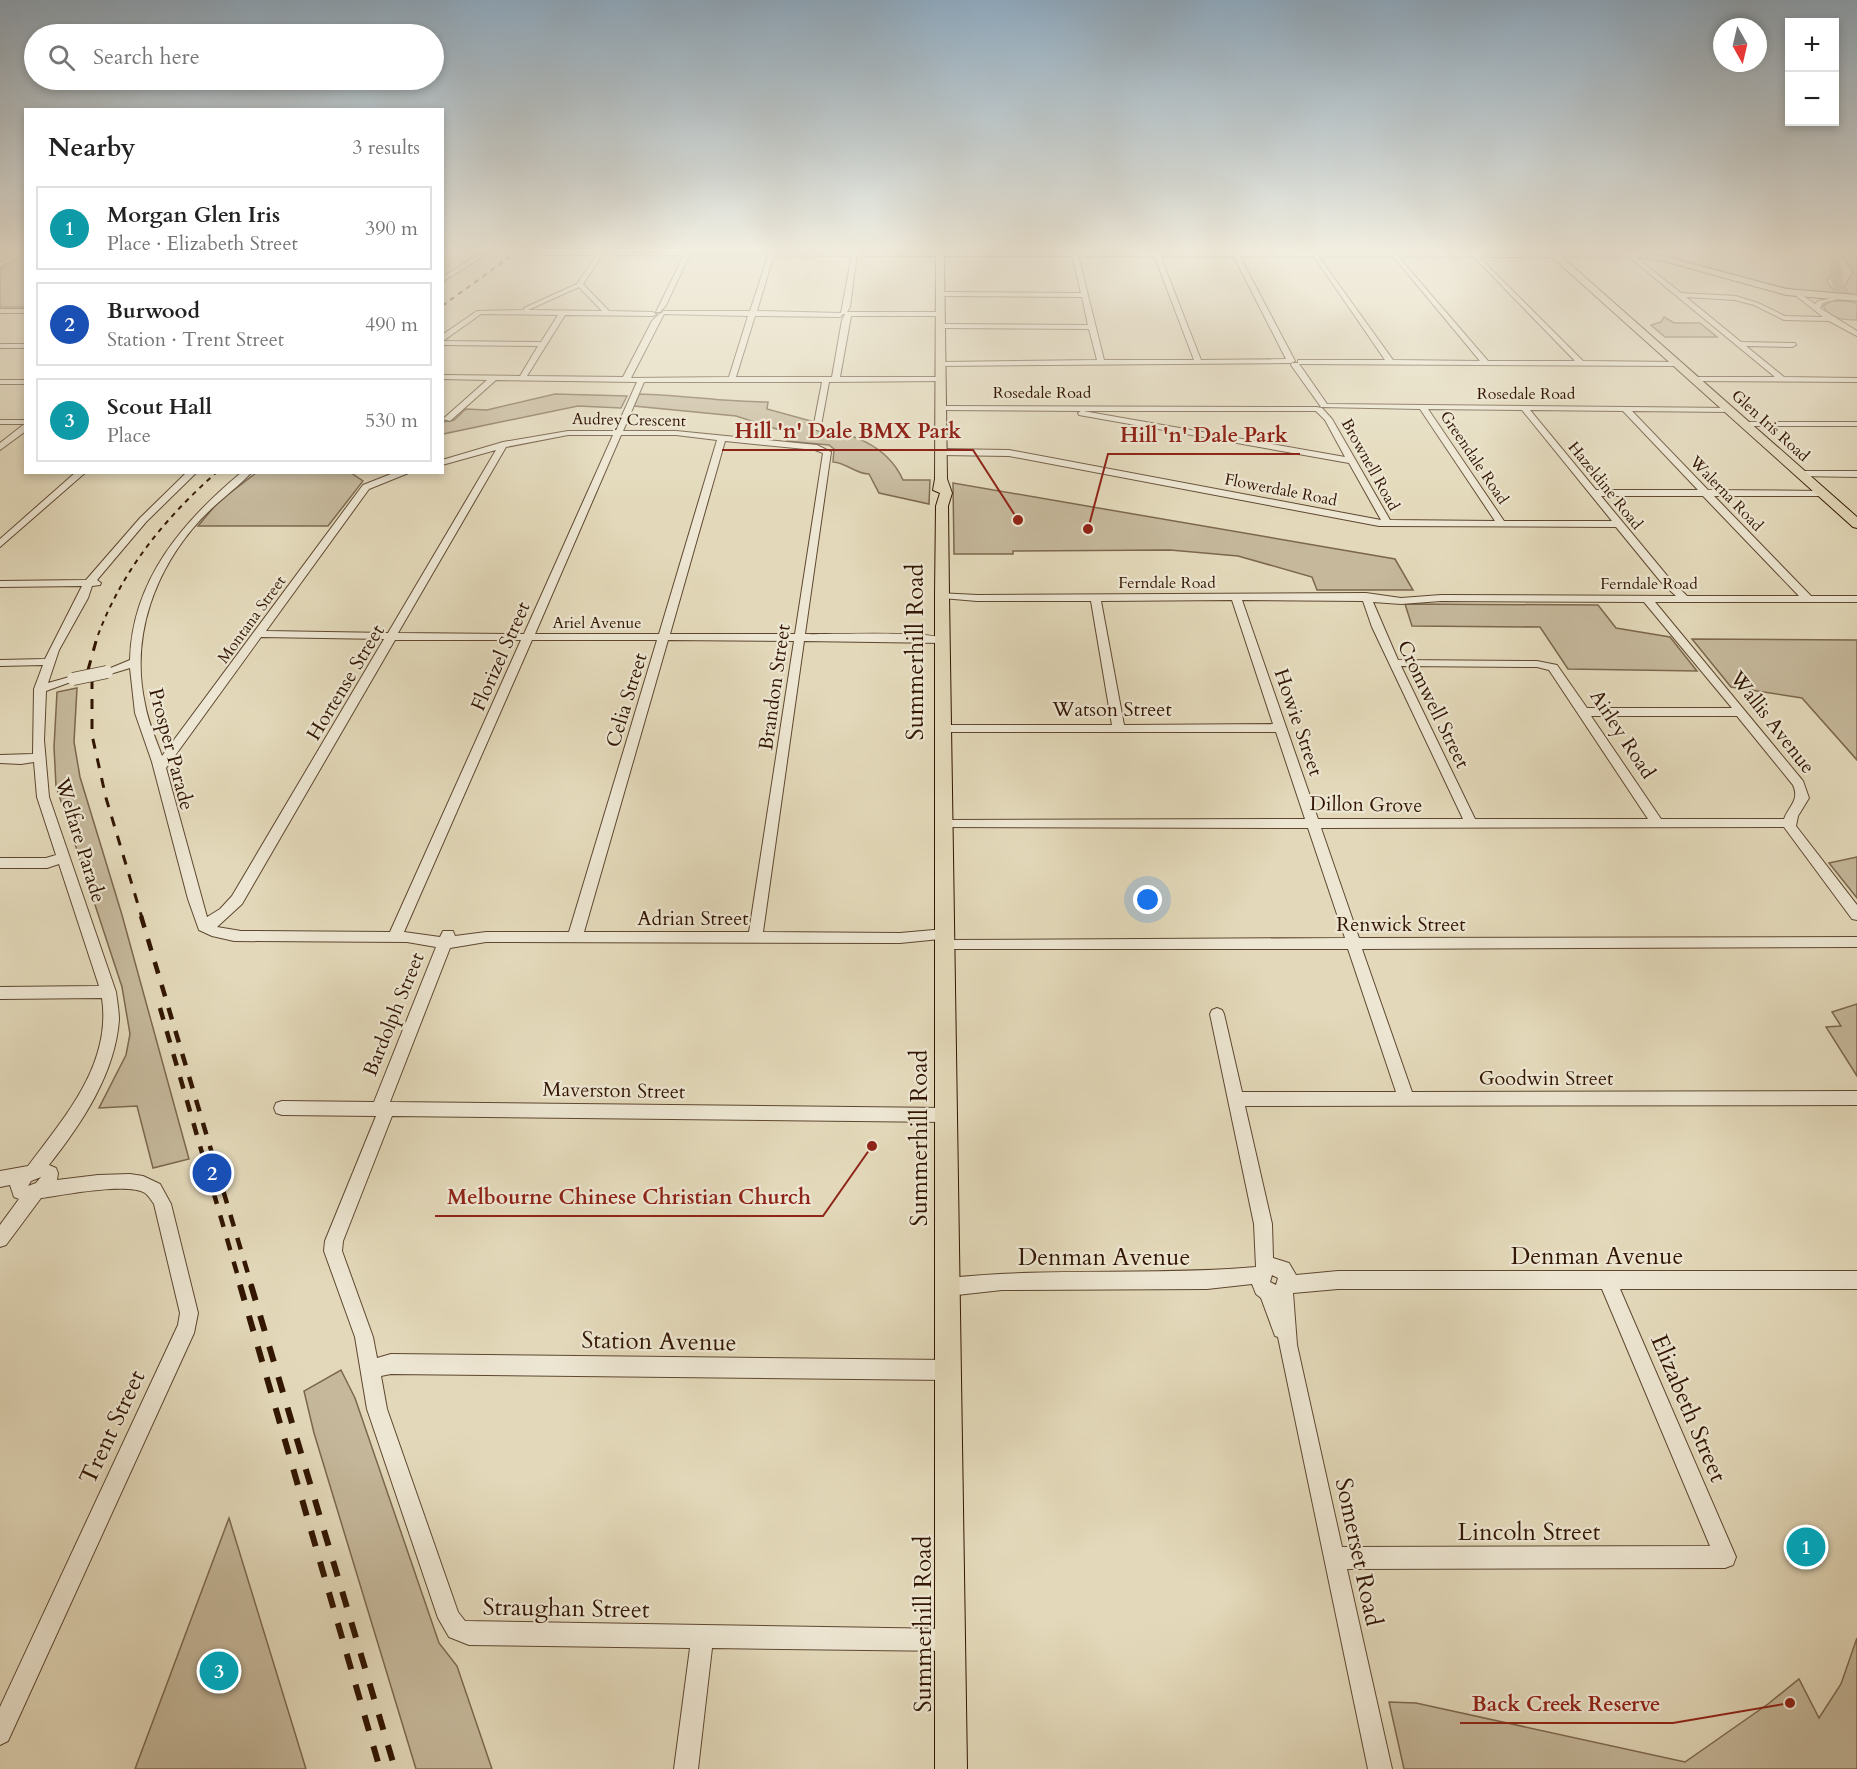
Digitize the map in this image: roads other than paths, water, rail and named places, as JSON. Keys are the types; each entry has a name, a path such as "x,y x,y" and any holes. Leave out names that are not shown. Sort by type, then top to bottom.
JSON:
{"main road":[{"name":"Summerhill Road","path":"941,336 941,479 937,496 942,506 951,1769"},
{"name":"Glen Iris Road","path":"1645,336 1857,524"}],"street":[{"path":"522,378 548,336"},
{"name":"Florizel Street","path":"401,937 528,637 638,389 635,377 651,336"},
{"path":"732,379 745,336"},
{"path":"836,379 842,336"},
{"path":"1095,336 1101,363"},
{"path":"1188,336 1199,363"},
{"name":"Brownell Road","path":"1281,336 1387,523"},
{"path":"1372,336 1391,363"},
{"path":"1463,336 1486,363"},
{"path":"1554,336 1581,363"},
{"path":"1728,336 1783,380"},
{"path":"444,343 543,344"},
{"path":"1738,344 1801,346"},
{"path":"0,346 24,346"},
{"path":"941,362 1676,363"},
{"path":"444,377 941,380"},
{"path":"447,419 494,378"},
{"path":"817,429 826,379"},
{"path":"1695,380 1857,380"},
{"path":"0,382 24,382"},
{"name":"Rosedale Road","path":"941,407 1727,408"},
{"path":"1054,407 1352,461"},
{"path":"1128,407 1119,414 1128,422"},
{"name":"Greendale Road","path":"1423,408 1501,523"},
{"name":"Hazeldine Road","path":"1524,408 1680,598"},
{"name":"Walerna Road","path":"1624,408 1808,599"},
{"path":"0,422 24,422"},
{"path":"1745,424 1857,424"},
{"path":"0,447 24,429"},
{"name":"Audrey Crescent","path":"444,462 503,446 564,433 676,433 818,448"},
{"name":"Celia Street","path":"575,938 722,438"},
{"name":"Hortense Street","path":"204,926 234,905 503,446"},
{"name":"Brandon Street","path":"755,938 827,454 824,449 818,448"},
{"name":"Flowerdale Road","path":"941,452 1012,453 1387,523 1619,524"},
{"path":"0,544 80,474"},
{"name":"Welfare Parade","path":"34,1183 99,1068 110,1028 109,992 43,797 39,754 41,685 49,662 68,623 83,598 93,590 92,583 143,520 191,474"},
{"name":"Prosper Parade","path":"204,926 195,901 160,768 139,705 136,666 144,607 156,573 174,545 207,506 246,474"},
{"name":"Montana Street","path":"160,768 366,487 400,474"},
{"path":"1801,474 1857,474"},
{"path":"1593,493 1822,493"},
{"path":"0,584 92,583"},
{"path":"1095,597 1119,729"},
{"name":"Howie Street","path":"1236,597 1406,1099"},
{"name":"Ferndale Road","path":"942,598 1363,597 1401,601 1441,598 1857,599"},
{"name":"Cromwell Street","path":"1363,597 1472,825"},
{"name":"Wallis Avenue","path":"1650,598 1803,793 1803,800 1791,815 1788,823"},
{"name":"Ariel Avenue","path":"256,636 942,638"},
{"path":"0,663 49,662"},
{"name":"Airley Road","path":"1394,663 1537,664 1553,667 1658,824"},
{"path":"41,685 136,666"},
{"path":"1585,712 1741,712"},
{"name":"Watson Street","path":"943,729 1281,728"},
{"path":"152,744 181,738"},
{"path":"0,758 21,760 39,754"},
{"path":"1788,823 1857,915"},
{"name":"Dillon Grove","path":"944,824 1788,823"},
{"path":"0,863 47,863 64,857"},
{"name":"Adrian Street","path":"204,926 216,933 234,936 447,939 486,937 900,938 945,941"},
{"name":"Bardolph Street","path":"369,1370 364,1337 334,1255 333,1246 447,939"},
{"name":"Renwick Street","path":"945,941 1857,942"},
{"path":"0,993 109,992"},
{"name":"Somerset Road","path":"1217,1014 1380,1769"},
{"name":"Goodwin Street","path":"1236,1099 1857,1098"},
{"name":"Maverston Street","path":"282,1108 946,1114"},
{"name":"Trent Street","path":"0,1179 34,1183 140,1183 153,1189 158,1195 190,1319 0,1733"},
{"path":"0,1186 34,1183"},
{"path":"2,1235 34,1183"},
{"name":"Elizabeth Street","path":"1607,1280 1725,1557"},
{"name":"Denman Avenue","path":"948,1282 1857,1280"},
{"name":"Station Avenue","path":"369,1370 391,1364 948,1370"},
{"name":"Straughan Street","path":"369,1370 377,1409 449,1618 458,1629 469,1634 950,1640"},
{"name":"Lincoln Street","path":"1334,1558 1725,1557"},
{"path":"686,1769 702,1637"}],"railway":[{"path":"98,635 120,588 147,546 163,526 215,474"},
{"path":"88,670 98,634"},
{"path":"92,679 92,735 106,798 142,918"},
{"path":"141,916 252,1287"},
{"path":"160,1008 241,1287"},
{"path":"240,1285 380,1769"},
{"path":"251,1285 395,1769"}],"place":[{"name":"Hill 'n' Dale BMX Park","path":"1018,520"},
{"name":"Hill 'n' Dale Park","path":"1088,529"},
{"name":"Melbourne Chinese Christian Church","path":"872,1146"},
{"name":"Burwood","path":"212,1173"},
{"name":"Morgan Glen Iris","path":"1806,1547"},
{"name":"Scout Hall","path":"219,1671"},
{"name":"Back Creek Reserve","path":"1790,1703"}]}
